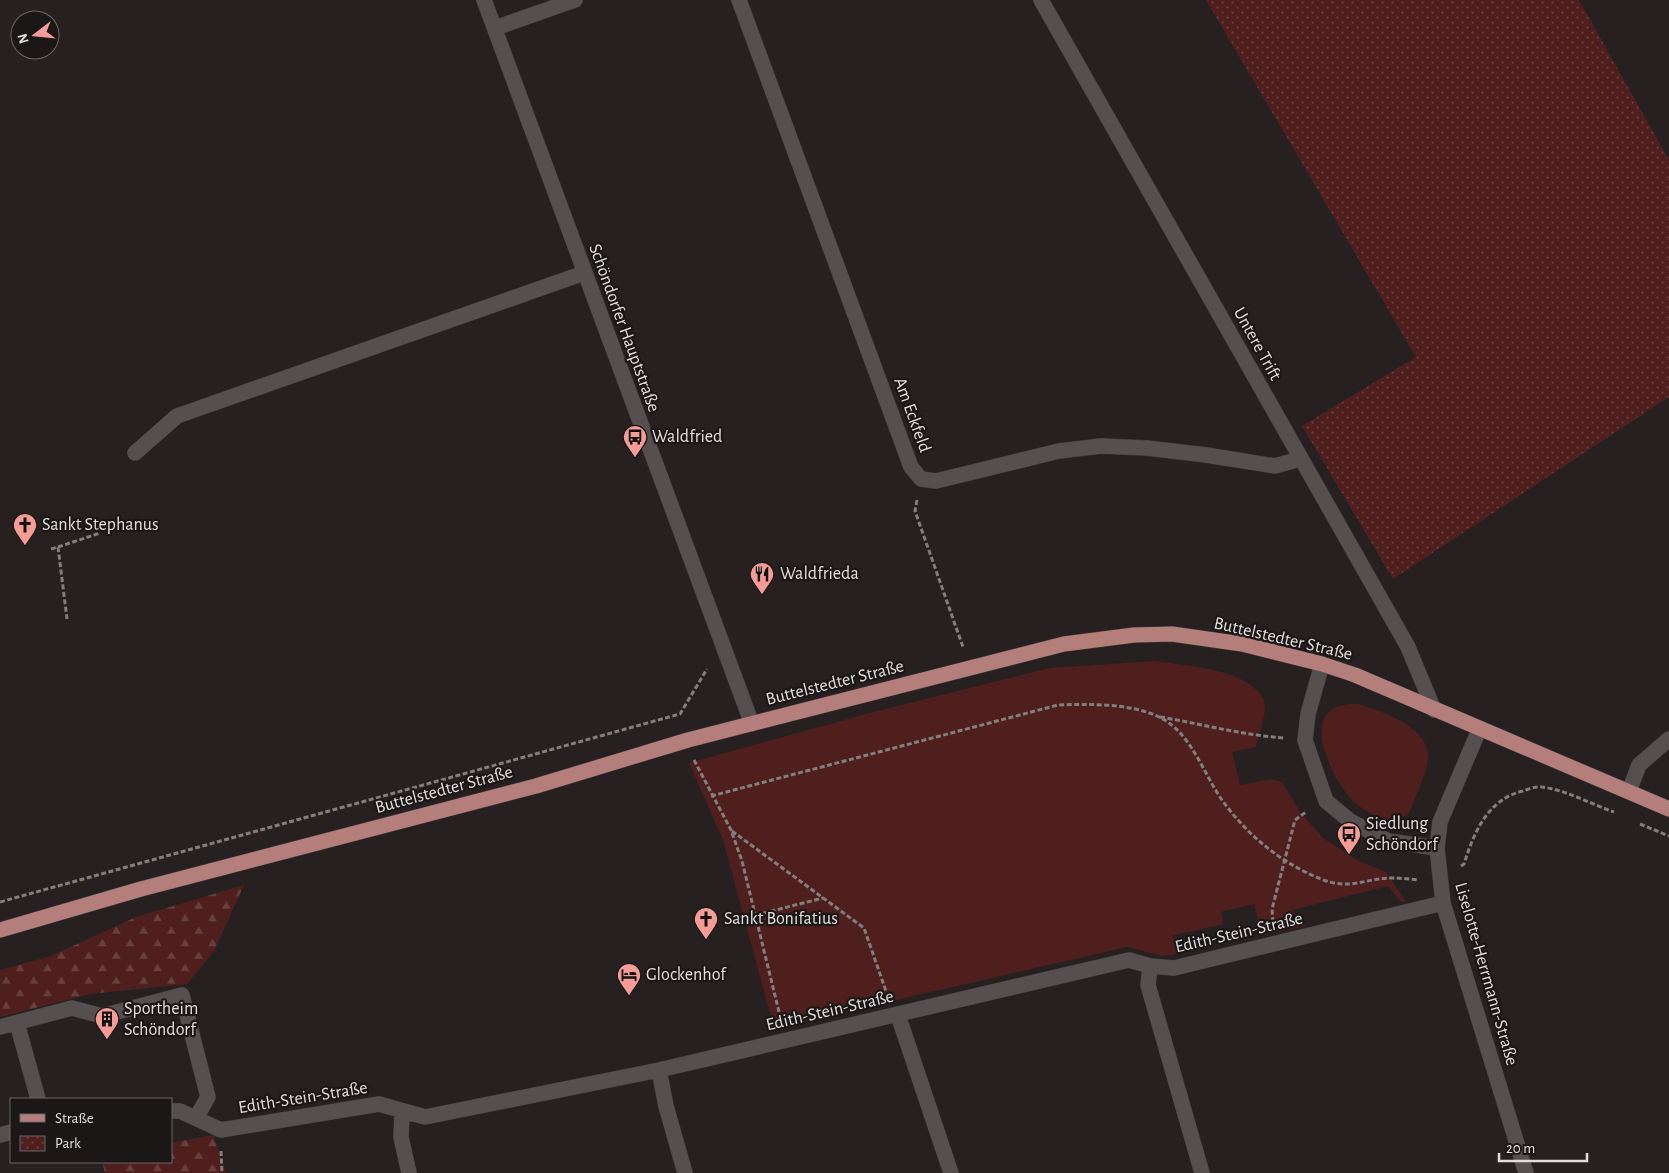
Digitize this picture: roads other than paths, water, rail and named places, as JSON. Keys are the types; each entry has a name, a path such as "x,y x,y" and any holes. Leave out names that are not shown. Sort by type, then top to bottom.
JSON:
{"main road":[{"name":"Buttelstedter Straße","path":"0,930 150,887 536,786 688,740 1064,644 1134,635 1172,634 1242,644 1322,664 1355,675 1479,730 1669,809"}],"street":[{"name":"Schöndorfer Hauptstraße","path":"484,0 752,724"},
{"path":"495,28 574,0"},
{"name":"Am Eckfeld","path":"739,0 911,467 921,479 936,481 1059,451 1101,446 1187,452 1275,466 1300,459"},
{"name":"Untere Trift","path":"1041,0 1408,647 1434,710"},
{"path":"135,453 177,416 584,273"},
{"path":"1322,664 1308,714 1305,740 1326,801 1350,821 1388,841 1437,848"},
{"name":"Liselotte-Herrmann-Straße","path":"1479,730 1440,822 1437,848 1443,903 1526,1173"},
{"path":"1629,791 1639,765 1669,739"},
{"name":"Edith-Stein-Straße","path":"196,1118 221,1130 379,1104 425,1117 659,1070 1129,960 1150,966 1174,968 1443,903"},
{"path":"1150,966 1148,985 1202,1173"},
{"path":"0,1027 72,1008 102,1016 182,996 208,1098 196,1118 172,1111"},
{"path":"898,1015 951,1173"},
{"path":"16,1023 38,1098"},
{"path":"659,1070 666,1106 685,1173"},
{"path":"402,1112 401,1137 409,1173"}],"place":[{"name":"Waldfried","path":"635,458"},
{"name":"Sankt Stephanus","path":"25,546"},
{"name":"Waldfrieda","path":"762,595"},
{"name":"Siedlung Schöndorf","path":"1349,855"},
{"name":"Sankt Bonifatius","path":"706,940"},
{"name":"Glockenhof","path":"629,996"},
{"name":"Sportheim Schöndorf","path":"107,1040"}]}
